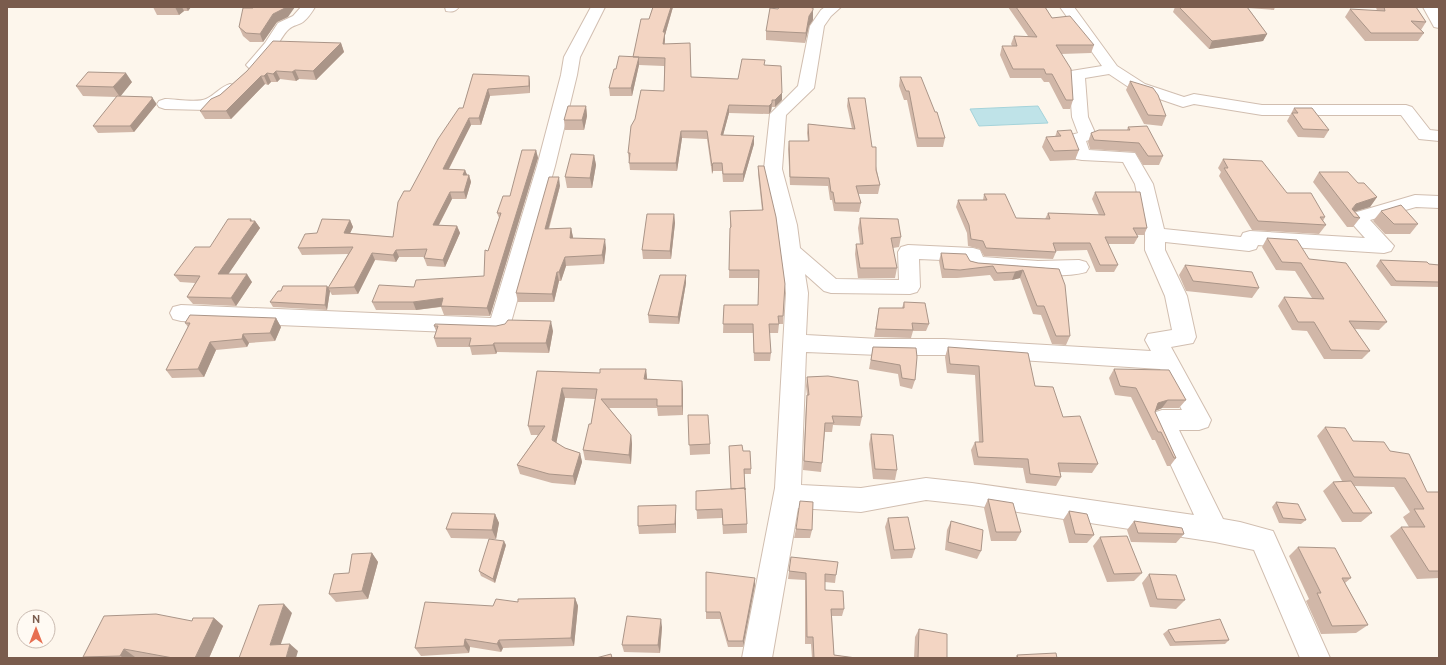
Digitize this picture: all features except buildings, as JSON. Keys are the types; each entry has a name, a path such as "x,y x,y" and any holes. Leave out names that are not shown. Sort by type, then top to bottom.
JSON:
{"street":[{"path":"165,104 207,105 217,100 271,45 283,26 298,19 308,7"},
{"path":"181,313 499,326 546,166 569,75 572,57 598,7"},
{"path":"1067,7 1112,69 1139,87 1183,102 1194,100 1262,110 1322,108 1406,110 1425,135 1439,136"},
{"path":"1430,7 1439,24"},
{"path":"757,658 786,496 797,293 787,225 773,169 778,114 806,88 817,26 824,10"},
{"path":"1112,69 1077,74 1080,117 1087,135 1077,139 1082,155 1129,157 1144,184 1155,235 1155,250 1176,296 1185,337 1156,340 1199,420 1162,420 1215,530"},
{"path":"1155,235 1249,244 1250,238 1285,242 1384,246 1357,218 1415,201 1439,202"},
{"path":"791,252 831,286 910,287 908,252 973,255 975,263 1038,268 1079,267"},
{"path":"795,343 879,347 944,347 1167,361"},
{"path":"786,496 861,500 926,489 972,494 1215,530 1263,540 1315,658"}],"water":[{"path":"1038,106 1048,123 979,126 970,109"}]}
